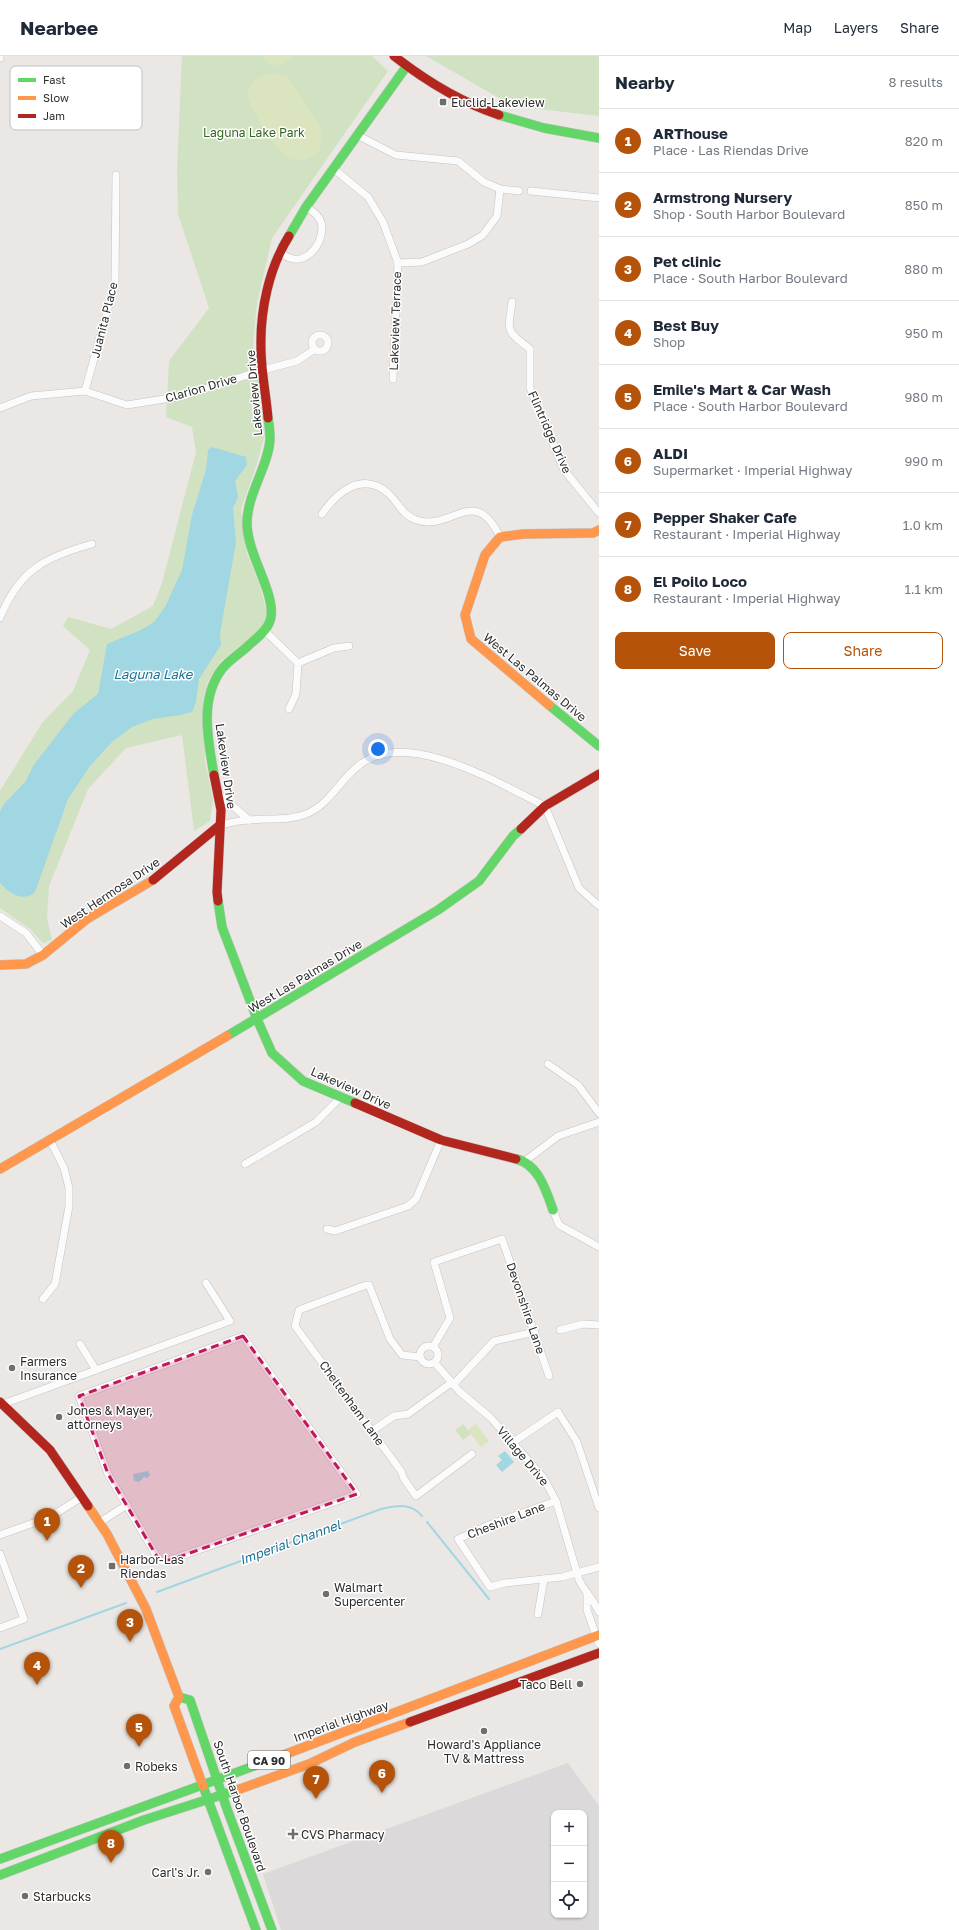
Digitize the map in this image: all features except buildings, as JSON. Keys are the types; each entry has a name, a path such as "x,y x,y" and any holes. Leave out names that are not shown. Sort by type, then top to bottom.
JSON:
{"street":[{"path":"394,56 406,67 456,96 508,118 569,134 599,138"},
{"name":"Lakeview Drive","path":"406,67 306,206 279,252 269,283 262,325 261,348 270,439 250,502 247,523 249,543 271,607 270,622 265,630 228,662 217,676 210,692 207,717 208,741 219,794 220,825 217,892 220,917 257,1019 272,1053 303,1081 441,1140 525,1161"},
{"path":"357,135 396,155 458,161 484,182 500,189 519,191"},
{"path":"334,169 368,197 384,222 398,263 422,262 468,244 483,235 496,216 500,189"},
{"name":"Juanita Place","path":"85,391 115,283 116,175"},
{"path":"531,191 599,198"},
{"path":"279,252 291,259 304,258 313,251 319,243 323,233 321,221 315,212 306,206"},
{"name":"Lakeview Terrace","path":"393,379 398,263"},
{"name":"Flintridge Drive","path":"512,302 508,328 512,334 530,350 530,388 564,470 599,513"},
{"name":"Clarion Drive","path":"0,408 30,396 85,391 127,405 183,396 263,370 297,361 315,349"},
{"path":"322,514 333,498 347,489 362,483 377,486 388,493 403,512 416,520 428,522 469,511 482,513 492,521 500,537 523,534 593,533 599,530"},
{"name":"West Las Palmas Drive","path":"500,537 485,555 465,615 471,639 599,746"},
{"path":"0,618 10,594 37,566 54,556 92,544"},
{"path":"265,630 298,663 296,694 290,709"},
{"path":"298,663 334,648 350,646"},
{"path":"220,825 249,820 283,819 309,813 325,802 360,764 378,754 396,751 417,753 448,762 483,775 545,806 579,888 599,906"},
{"name":"West Las Palmas Drive","path":"0,1169 257,1019 438,910 478,882 513,836 545,806 599,774"},
{"path":"219,794 249,820"},
{"name":"West Hermosa Drive","path":"0,965 26,964 43,954 87,919 160,876 220,825"},
{"path":"0,916 26,933 43,954"},
{"path":"548,1064 578,1085 599,1113"},
{"path":"245,1164 316,1122 341,1097"},
{"path":"599,1122 558,1136 525,1161 542,1181 559,1225 599,1247"},
{"path":"43,1299 55,1284 69,1206 69,1188 64,1168 50,1140"},
{"path":"327,1229 335,1231 408,1206 416,1199 441,1140"},
{"name":"Devonshire Lane","path":"434,1347 450,1318 434,1262 502,1240 549,1376"},
{"path":"2,1403 230,1321 206,1283"},
{"name":"Cheltenham Lane","path":"420,1357 402,1355 390,1339 369,1285 299,1310 295,1326 402,1471 404,1479 416,1496 472,1454"},
{"path":"560,1330 583,1324 599,1325"},
{"path":"372,1431 394,1416 408,1414 452,1384 494,1341 535,1332"},
{"path":"243,1336 357,1494 164,1562 159,1560 156,1556 127,1505 108,1474 79,1396 243,1336"},
{"path":"80,1344 96,1370"},
{"path":"434,1347 438,1353 438,1358 435,1363 426,1364 420,1357 424,1348 434,1347"},
{"name":"Village Drive","path":"435,1363 452,1384 486,1412 540,1473 556,1501 577,1573 599,1612"},
{"name":"South Harbor Boulevard","path":"2,1403 50,1450 100,1522 146,1609 179,1696 174,1706 207,1800 256,1930"},
{"path":"512,1443 558,1412 577,1442 599,1508"},
{"path":"0,1535 58,1513 82,1497"},
{"name":"Cheshire Lane","path":"544,1579 489,1586 458,1539 489,1525 556,1501"},
{"path":"100,1522 127,1505"},
{"path":"0,1554 24,1619 0,1628"},
{"path":"538,1614 544,1579 599,1567"},
{"name":"Village Drive","path":"587,1593 587,1610 598,1639"},
{"name":"Imperial Highway","path":"0,1859 598,1639"},
{"name":"Imperial Highway","path":"0,1875 133,1824 207,1800 329,1756 355,1742 599,1653"},
{"name":"South Harbor Boulevard","path":"179,1696 190,1700 222,1794 272,1930"},
{"path":"0,1869 16,1863 19,1859 19,1852"}],"highlighted area":[{"path":"243,1336 357,1494 170,1560 159,1560 108,1474 79,1396"}],"shaded area":[{"path":"568,1763 599,1806 599,1930 281,1930 263,1874"}],"green space":[{"name":"Laguna Lake Park","path":"182,56 372,56 388,71 272,238 257,303 253,345 265,434 256,467 241,509 247,554 259,583 267,612 265,621 260,630 221,661 208,681 203,700 205,761 213,800 210,821 194,831 182,735 126,748 88,789 49,886 47,918 52,940 43,943 30,929 0,908 0,791 42,723 73,691 90,650 63,626 68,617 111,629 153,606 162,583 196,452 192,427 166,417 169,361 209,308 178,214 177,170"},
{"path":"263,56 292,56 285,63 277,65 269,63"},
{"path":"426,56 599,56 599,116 513,106"},
{"path":"273,73 288,78 319,123 322,134 319,151 308,158 296,160 288,158 283,154 269,137 251,105 248,90 252,83 258,78"},
{"path":"463,1424 471,1434 463,1440 455,1430"},
{"path":"476,1424 489,1441 481,1447 468,1430"}],"water":[{"name":"Laguna Lake","path":"212,447 246,457 247,465 235,481 238,497 233,508 236,542 220,634 221,645 199,679 196,702 192,712 153,719 132,727 112,742 90,766 68,799 35,892 26,897 16,895 0,883 0,812 3,805 26,781 33,766 74,713 98,694 107,644 141,630 154,622 165,607 182,570 192,515 206,470 208,450"},
{"path":"505,1451 514,1462 502,1472 496,1465 502,1460 498,1456"},
{"path":"148,1471 150,1475 147,1478 144,1477 139,1482 134,1481 133,1474"}],"waterway":[{"name":"Imperial Channel","path":"157,1592 381,1509 403,1506 413,1509 422,1516"},
{"name":"Imperial Channel","path":"427,1522 489,1599"},
{"name":"Imperial Channel","path":"0,1649 126,1603"}],"traffic: fast":[{"path":"289,236 306,207 406,67"},
{"path":"499,115 544,128 599,138"},
{"path":"214,775 209,748 207,720 210,693 222,669 263,632 271,617 269,596 251,547 247,523 250,501 269,449 270,436 268,418"},
{"path":"549,705 599,746"},
{"path":"227,1036 438,910 479,881 513,836 521,829"},
{"path":"218,901 222,927 257,1019 272,1053 303,1081 355,1103"},
{"path":"516,1159 524,1162 536,1172 544,1186 553,1210"},
{"path":"179,1697 190,1700 227,1809 272,1930"},
{"path":"0,1859 265,1762"},
{"path":"203,1786 256,1930"},
{"path":"0,1875 144,1820 240,1789"}],"traffic: slow":[{"path":"549,705 471,639 465,615 485,555 500,537 523,534 593,533 599,530"},
{"path":"0,965 26,964 43,955 87,919 153,880"},
{"path":"0,1169 227,1036"},
{"path":"88,1506 107,1534 146,1609 179,1697 174,1706 203,1786"},
{"path":"265,1762 599,1635"},
{"path":"240,1789 309,1764 355,1742 410,1722"}],"traffic: jam":[{"path":"394,56 418,74 444,90 471,104 499,115"},
{"path":"268,418 261,357 262,319 271,275 282,248 289,236"},
{"path":"521,829 545,806 599,774"},
{"path":"214,775 221,810 217,892 218,901"},
{"path":"153,880 220,825"},
{"path":"355,1103 441,1140 516,1159"},
{"path":"0,1402 50,1450 88,1506"},
{"path":"410,1722 599,1653"}],"place":[{"name":"Euclid-Lakeview","path":"443,102"},
{"name":"Farmers Insurance","path":"12,1368"},
{"name":"Jones & Mayer, attorneys","path":"59,1417"},
{"name":"ARThouse","path":"47,1541"},
{"name":"Harbor-Las Riendas","path":"112,1566"},
{"name":"Armstrong Nursery","path":"81,1588"},
{"name":"Walmart Supercenter","path":"326,1594"},
{"name":"Pet clinic","path":"130,1642"},
{"name":"Taco Bell","path":"580,1684"},
{"name":"Best Buy","path":"37,1685"},
{"name":"Howard's Appliance TV & Mattress","path":"484,1731"},
{"name":"Emile's Mart & Car Wash","path":"139,1747"},
{"name":"Robeks","path":"127,1766"},
{"name":"ALDI","path":"382,1793"},
{"name":"Pepper Shaker Cafe","path":"316,1799"},
{"name":"CVS Pharmacy","path":"293,1834"},
{"name":"El Poilo Loco","path":"111,1863"},
{"name":"Carl's Jr.","path":"208,1872"},
{"name":"Starbucks","path":"25,1896"}]}
